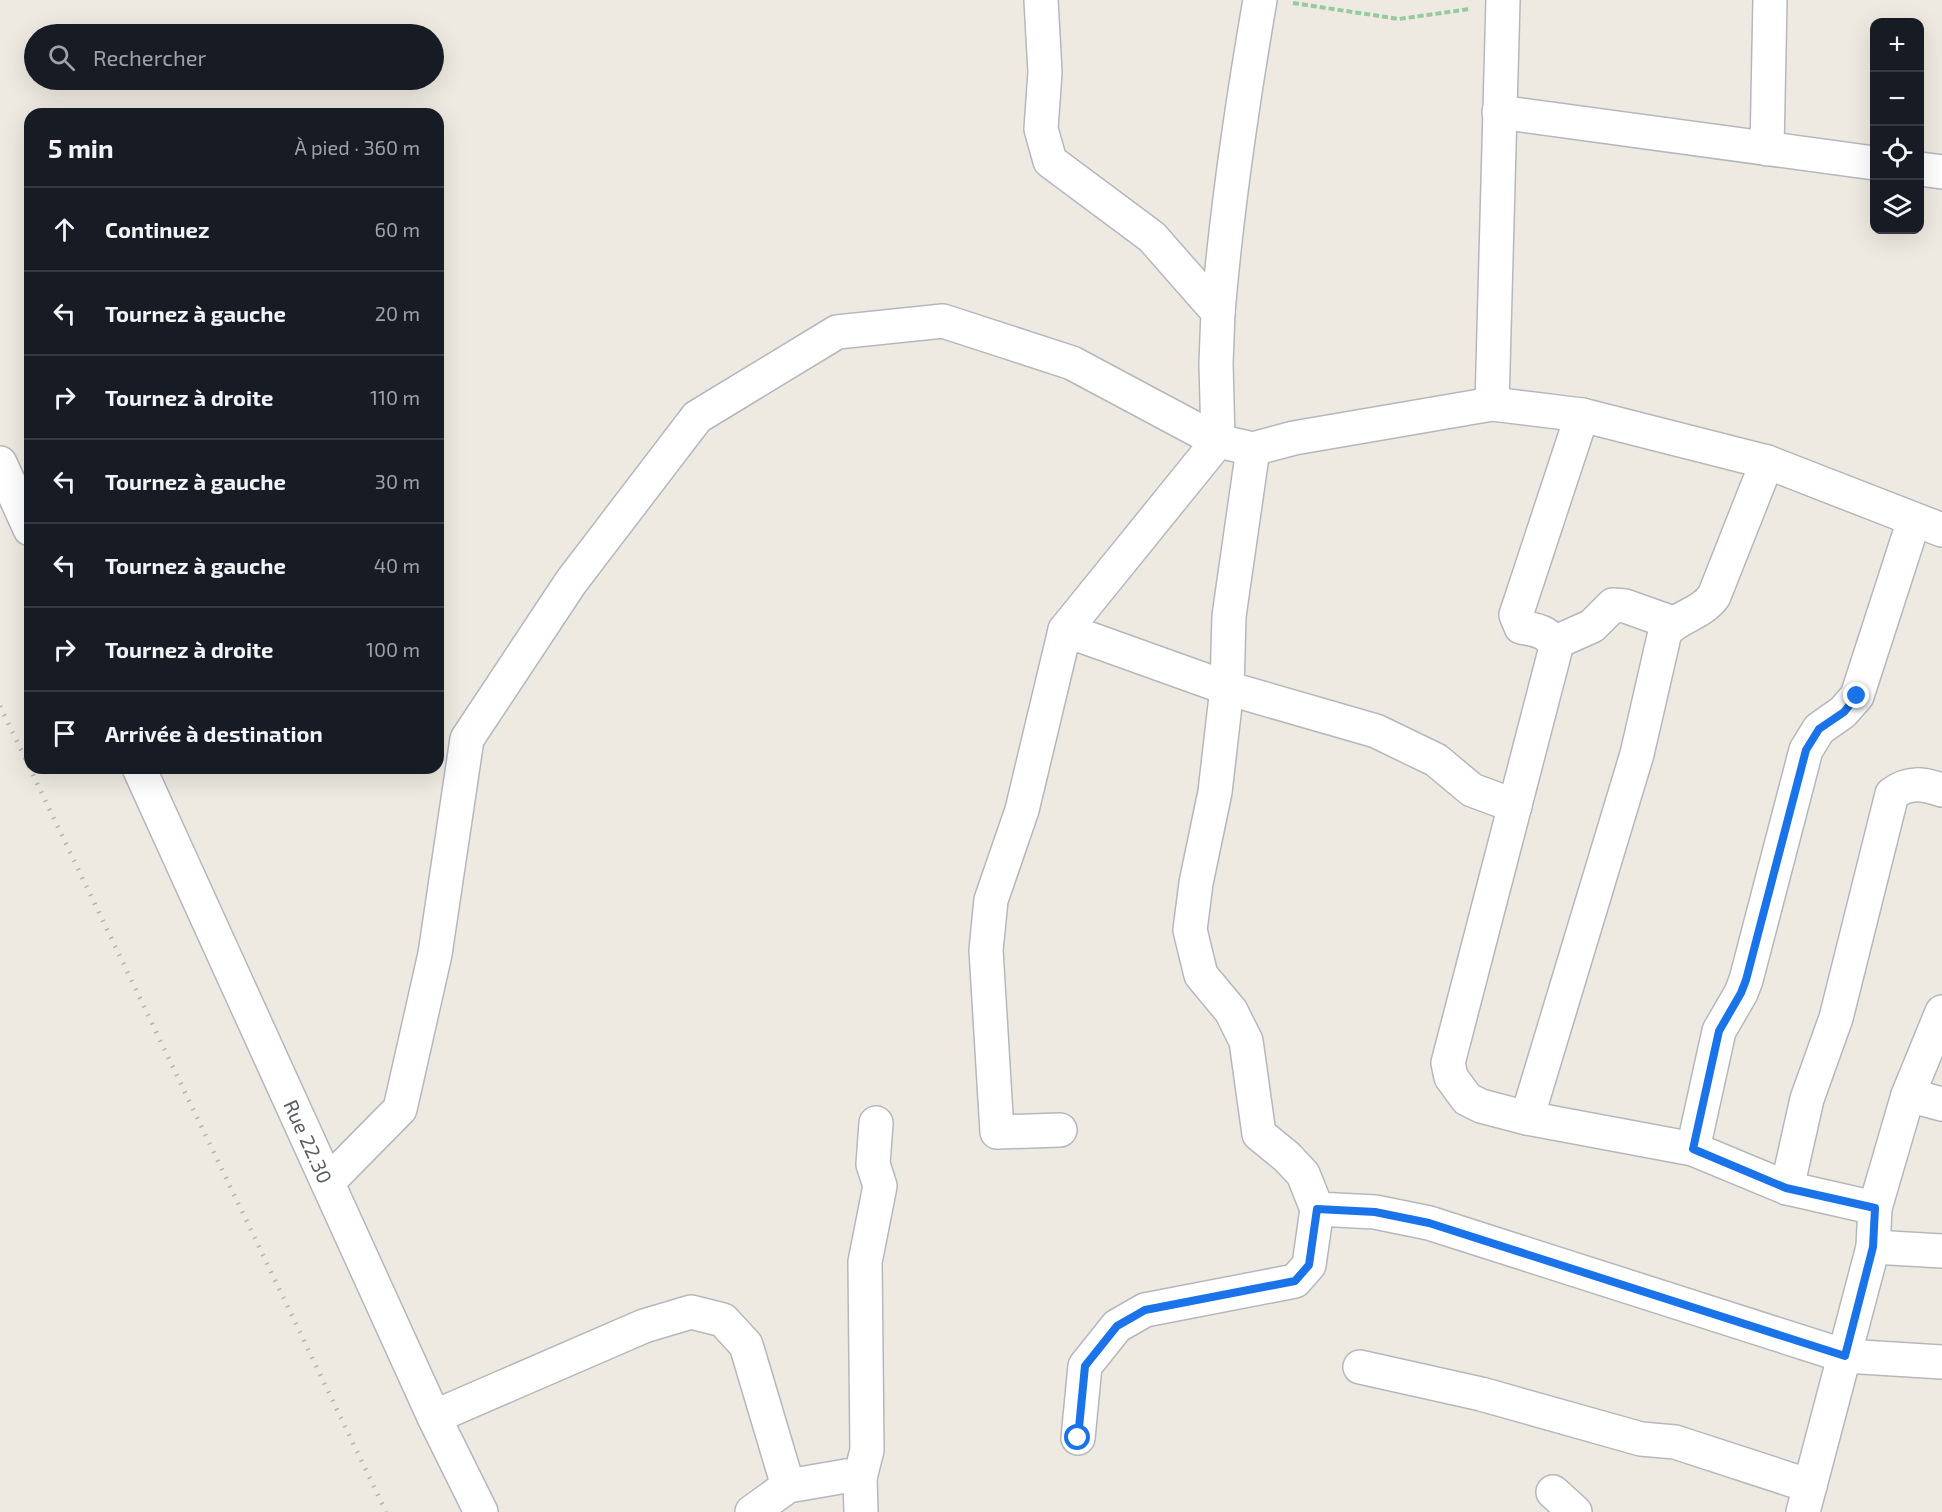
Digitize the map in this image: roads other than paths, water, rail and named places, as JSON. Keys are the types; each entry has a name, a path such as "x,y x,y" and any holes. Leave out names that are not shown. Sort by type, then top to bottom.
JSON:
{"street":[{"path":"1041,0 1045,72 1041,129 1050,161 1152,237 1218,312"},
{"path":"1767,149 1770,0"},
{"path":"1060,1130 998,1132 986,950 991,900 1022,810 1065,630 1218,441 1216,363 1225,232 1240,115 1274,1"},
{"path":"1492,404 1503,2"},
{"path":"1499,112 1870,162"},
{"path":"1924,170 1942,172"},
{"path":"328,1182 400,1109 435,954 467,739 571,582 697,417 837,332 943,321 1072,363 1218,441 1253,449 1294,438 1492,404 1582,415 1767,462 1928,525 1857,696 1844,712 1819,729 1806,750 1746,980 1719,1031 1693,1149"},
{"path":"1582,415 1516,615 1521,627 1544,632 1554,643 1556,651 1448,1063 1451,1077 1467,1099 1481,1106 1527,1118 1693,1149 1786,1188 1875,1208"},
{"path":"1078,1438 1085,1366 1117,1326 1145,1310 1295,1281 1309,1265 1317,1209 1303,1174 1287,1157 1259,1134 1246,1041 1231,1011 1201,975 1190,930 1196,883 1215,792 1227,688 1229,616 1253,449"},
{"path":"1527,1118 1637,754 1665,632 1673,622 1706,607 1714,596 1767,462"},
{"path":"0,463 24,516"},
{"path":"1554,643 1592,626 1613,605 1625,606 1673,622"},
{"path":"1065,630 1227,688 1376,731 1436,760 1472,790 1515,806"},
{"name":"Rue 22.30","path":"142,774 434,1417 481,1512"},
{"path":"1786,1188 1807,1099 1836,1018 1892,794 1903,785 1927,785 1942,789"},
{"path":"1360,1367 1481,1394 1641,1439 1675,1442 1806,1499 1873,1247 1875,1208 1908,1095 1942,1012"},
{"path":"1908,1095 1942,1104"},
{"path":"861,1512 860,1478 867,1450 865,1262 879,1186 873,1164 876,1123"},
{"path":"1317,1209 1375,1212 1429,1223 1845,1356 1942,1362"},
{"path":"1873,1247 1942,1251"},
{"path":"434,1417 644,1326 691,1312 723,1320 746,1345 788,1486"},
{"path":"752,1512 788,1486 846,1476 860,1478"}],"railway":[{"path":"0,706 24,756"},
{"path":"33,774 386,1512"}]}
